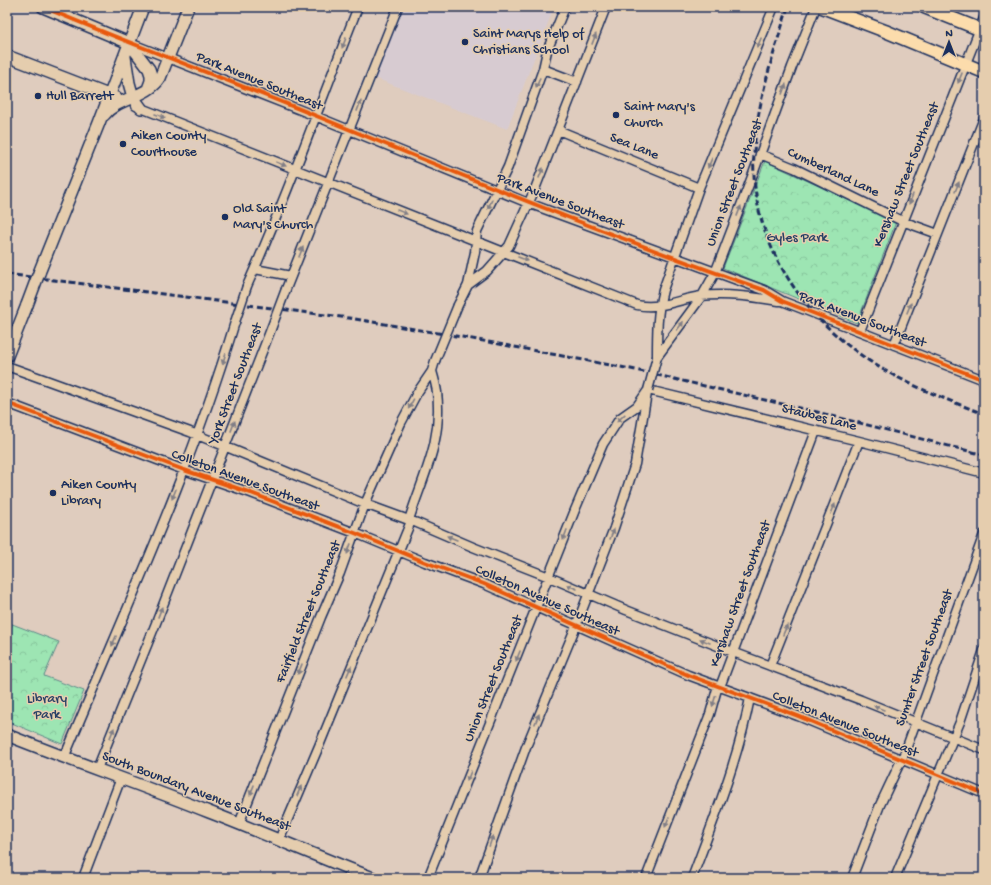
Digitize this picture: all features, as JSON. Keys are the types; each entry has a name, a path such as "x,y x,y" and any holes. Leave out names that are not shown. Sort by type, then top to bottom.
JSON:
{"main road":[{"path":"43,7 129,43 149,69 151,81 148,89"},
{"path":"7,356 100,123 143,7"},
{"path":"100,123 110,108 155,85 160,78 188,7"},
{"path":"822,7 984,72"},
{"path":"924,7 983,26"},
{"path":"125,55 129,83 128,99"},
{"path":"7,56 110,96 128,99 141,108"},
{"name":"South Boundary Avenue Southeast","path":"7,735 239,824 373,878"}],"street":[{"name":"York Street Southeast","path":"64,758 137,587 184,470 221,369 247,286 296,170 358,7"},
{"name":"York Street Southeast","path":"97,769 226,446 291,276 398,7"},
{"name":"Fairfield Street Southeast","path":"239,824 321,617 340,573 365,504 417,393 432,371 458,305 468,285 477,231 508,167 543,69 547,51 565,7"},
{"name":"Fairfield Street Southeast","path":"468,285 487,271 509,246 558,130 606,7"},
{"name":"Union Street Southeast","path":"479,878 526,747 576,626 614,528 635,464 648,390 657,357 657,323 659,306 699,188 774,7"},
{"name":"Union Street Southeast","path":"657,357 702,296 715,273 816,7"},
{"name":"Kershaw Street Southeast","path":"860,331 902,221 965,65 983,26"},
{"name":"Park Avenue Southeast","path":"129,43 316,116 497,190 715,273 764,290 782,301 984,380"},
{"path":"543,69 577,82"},
{"name":"Park Avenue Southeast","path":"141,108 637,305 648,308 702,296 740,296 782,301"},
{"path":"894,344 984,118"},
{"name":"Sea Lane","path":"558,130 699,188"},
{"name":"Cumberland Lane","path":"760,154 794,168 902,221 938,234"},
{"path":"255,269 291,276"},
{"name":"Colleton Avenue Southeast","path":"7,366 226,446 588,594 984,750"},
{"path":"278,840 319,746 399,551 431,458 437,436 438,420 437,391 432,371"},
{"name":"Union Street Southeast","path":"428,878 603,444 620,418 637,406 648,390"},
{"name":"Staubes Lane","path":"648,390 984,473"},
{"name":"Colleton Avenue Southeast","path":"7,403 355,533 425,562 484,584 688,675 798,716 984,794"},
{"name":"Kershaw Street Southeast","path":"646,878 710,714 717,689 720,687 816,431"},
{"path":"770,666 859,441"},
{"name":"Sumter Street Southeast","path":"852,878 880,805 901,760 916,722 984,534"},
{"path":"895,878 953,738 984,650"},
{"path":"692,878 716,813 745,726 750,698"},
{"path":"83,878 121,778"}],"shaded area":[{"name":"Saint Marys Help of Christians School","path":"403,7 554,7 507,129 375,78"}],"green space":[{"name":"Gyles Park","path":"765,161 896,222 857,323 723,268"},
{"name":"Library Park","path":"7,622 59,642 44,676 84,691 62,744 7,721"}],"railway":[{"path":"788,7 769,68 759,111 754,154 754,175 758,205 766,234 779,262 795,288 814,312 835,334 859,354 908,383 984,414"},
{"path":"7,274 349,318 462,337 631,369 817,412 984,455"}],"cycle path":[{"path":"43,7 538,206 764,290 782,301 984,380"},
{"path":"7,403 184,470 251,493 484,584 688,675 798,716 984,794"}],"place":[{"name":"Saint Marys Help of Christians School","path":"465,42"},
{"name":"Hull Barrett","path":"38,96"},
{"name":"Saint Mary's Church","path":"616,115"},
{"name":"Aiken County Courthouse","path":"123,144"},
{"name":"Old Saint Mary's Church","path":"225,217"},
{"name":"Aiken County Library","path":"53,493"}]}
